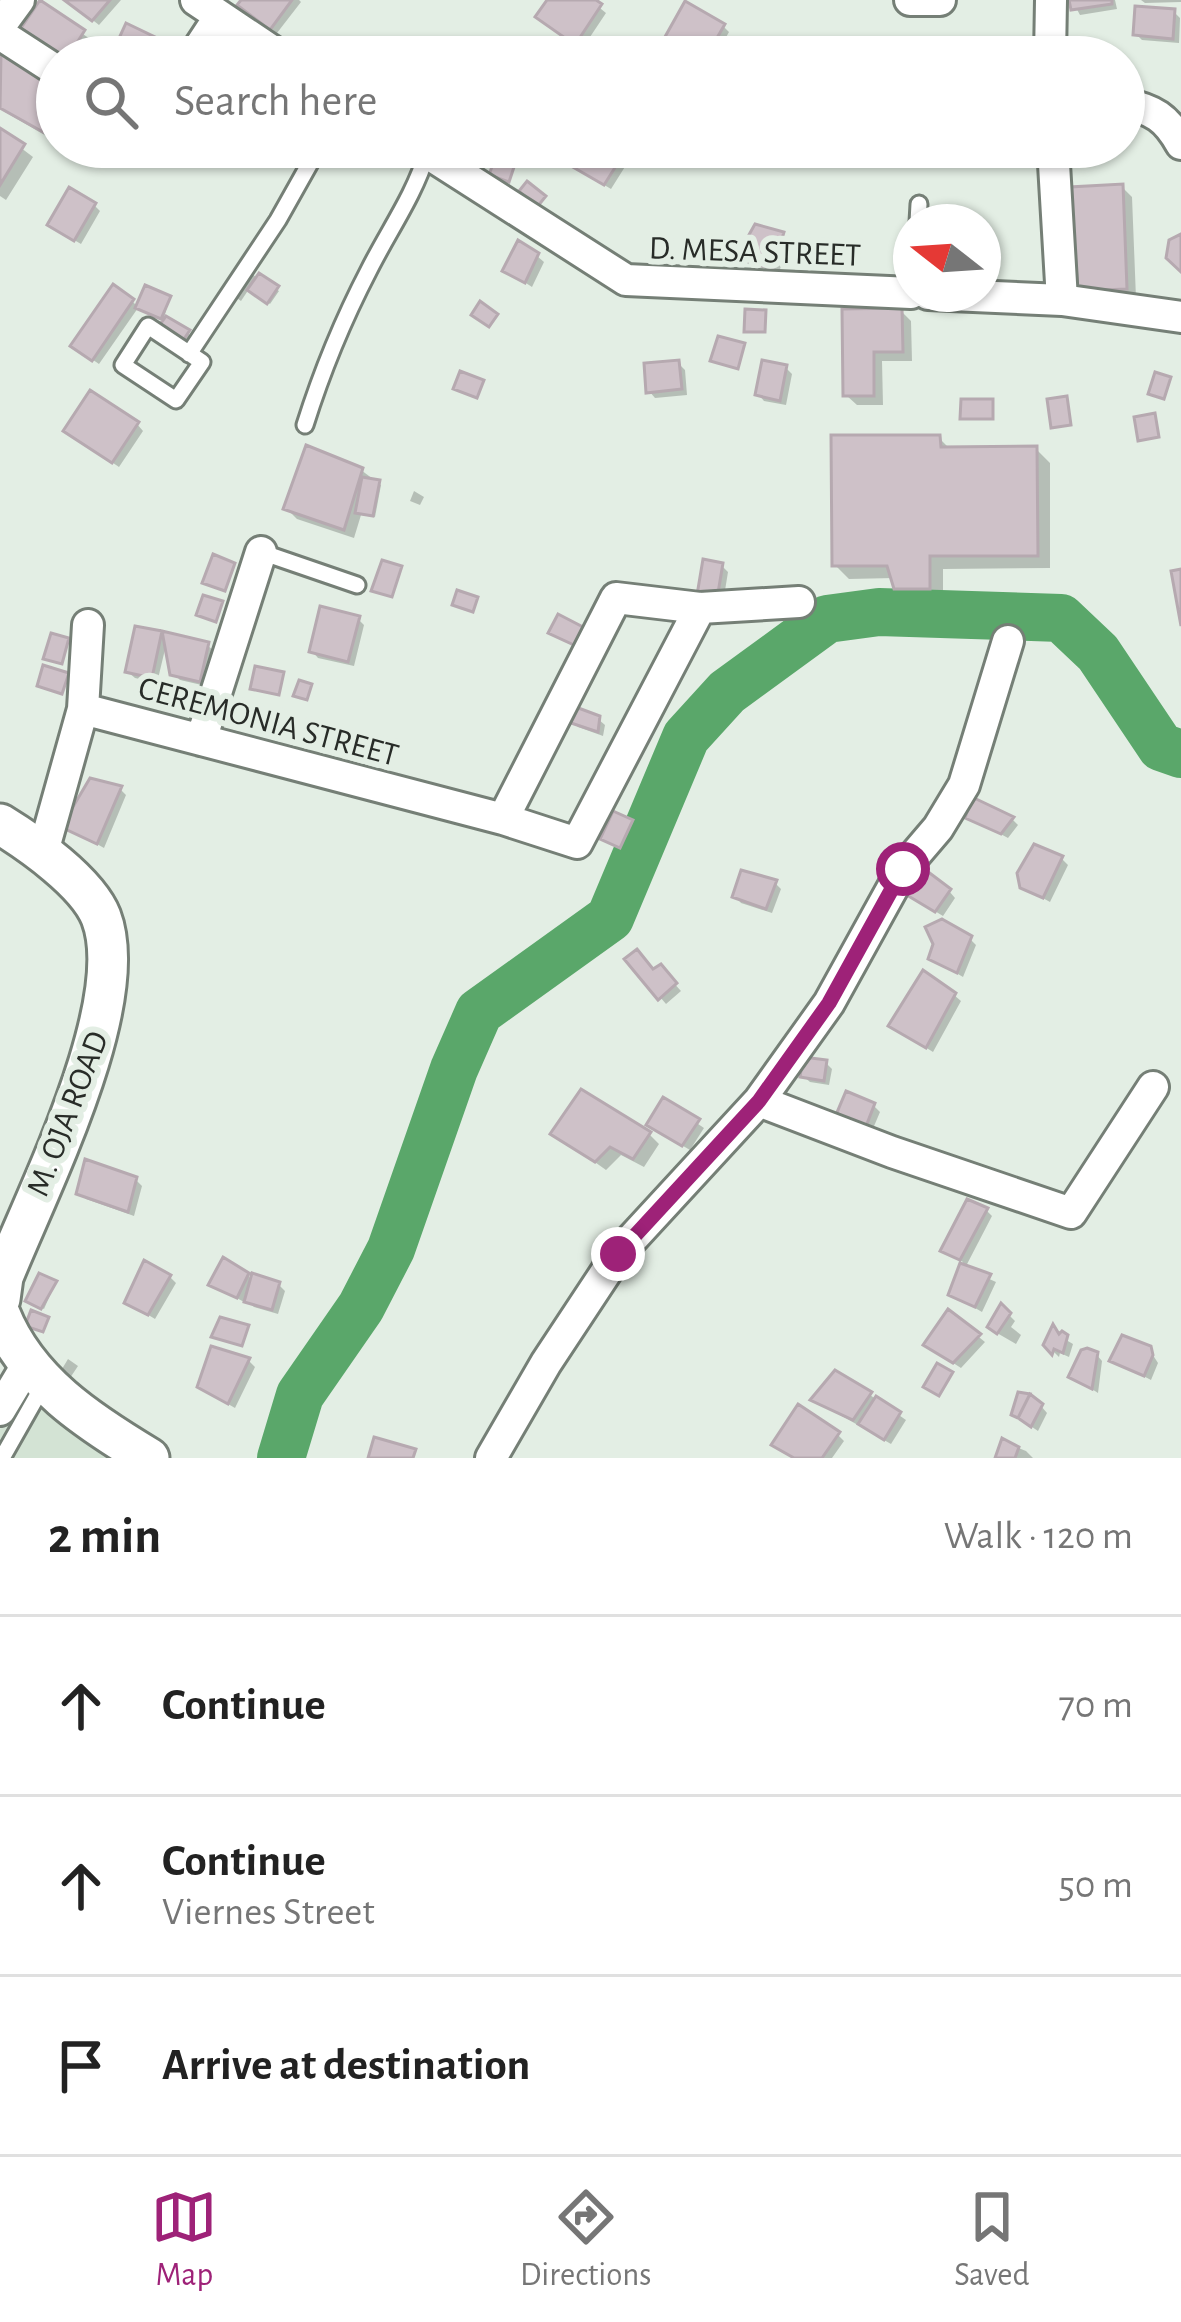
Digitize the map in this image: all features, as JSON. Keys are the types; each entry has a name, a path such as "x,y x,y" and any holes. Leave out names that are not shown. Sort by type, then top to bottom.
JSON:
{"street":[{"path":"19,0 0,30 36,56"},
{"path":"910,0 940,0"},
{"path":"1050,36 1051,0"},
{"path":"208,8 250,36"},
{"path":"1145,107 1170,124 1181,144"},
{"name":"D. MESA STREET","path":"451,168 626,280 893,292"},
{"path":"1054,168 1062,300"},
{"path":"1001,297 1062,300 1181,317"},
{"path":"201,740 261,552"},
{"path":"503,819 616,598 700,608 799,602"},
{"name":"CEREMONIA STREET","path":"83,709 503,819 577,843 700,608"},
{"path":"43,851 83,709 88,625"},
{"path":"491,1458 618,1254 759,1101 829,1003 903,869 938,828 964,785 1007,640"},
{"name":"M. OJA ROAD","path":"0,824 43,851 101,916 110,972 95,1048 3,1277 13,1339"},
{"path":"759,1101 1071,1214 1153,1087"},
{"path":"0,1410 13,1339"},
{"path":"13,1339 100,1426 149,1458"}],"lane":[{"path":"190,354 307,168"},
{"path":"305,425 327,357 416,188 420,168"},
{"path":"148,326 190,354 202,362 176,400 123,365 148,326"},
{"path":"261,552 357,585"},
{"path":"2,1458 13,1339"}],"shaded area":[{"path":"27,1384 120,1458 0,1458 0,1429"}],"building":[{"path":"40,0 85,30 81,36 36,36 36,42 19,31"},
{"path":"64,0 110,0 92,21"},
{"path":"241,0 292,0 270,30 237,5"},
{"path":"547,0 602,4 581,36 562,36 535,17"},
{"path":"1069,0 1112,0 1112,4 1071,10"},
{"path":"685,1 725,24 718,36 665,36"},
{"path":"1135,6 1175,9 1173,39 1133,35"},
{"path":"126,23 153,36 120,36"},
{"path":"1,53 36,73 36,128 0,108"},
{"path":"0,128 25,144 0,185"},
{"path":"491,168 514,168 509,182 489,175"},
{"path":"574,168 615,168 604,185"},
{"path":"527,181 546,196 537,207 519,191"},
{"path":"1123,184 1127,289 1078,291 1070,187"},
{"path":"69,187 96,203 74,241 47,225"},
{"path":"755,224 784,232 773,269 736,258"},
{"path":"1181,234 1181,272 1166,258 1169,240"},
{"path":"518,240 539,253 525,283 502,271"},
{"path":"259,273 279,286 267,304 247,290"},
{"path":"113,284 134,299 92,361 70,346"},
{"path":"145,285 171,296 161,319 135,308"},
{"path":"480,301 498,314 489,327 471,315"},
{"path":"745,309 766,310 765,332 744,332"},
{"path":"842,309 902,312 903,352 874,352 874,396 843,396"},
{"path":"166,316 190,330 182,342 158,327"},
{"path":"718,336 745,343 738,369 710,361"},
{"path":"679,360 682,389 646,393 644,363"},
{"path":"762,360 787,365 780,401 755,395"},
{"path":"460,371 484,380 477,398 453,389"},
{"path":"1155,372 1171,377 1164,399 1148,394"},
{"path":"90,390 139,422 112,463 63,431"},
{"path":"1067,396 1071,425 1051,428 1047,399"},
{"path":"961,399 993,399 993,419 960,419"},
{"path":"1155,413 1159,437 1138,441 1134,417"},
{"path":"831,435 940,435 941,447 1037,446 1038,556 930,556 930,589 894,589 887,566 832,566"},
{"path":"306,445 363,468 344,530 283,509"},
{"path":"362,477 380,480 373,516 355,513"},
{"path":"213,554 235,563 225,591 202,583"},
{"path":"703,559 723,563 716,605 696,601"},
{"path":"382,560 402,566 392,597 371,591"},
{"path":"1181,569 1181,626 1171,571"},
{"path":"457,590 478,597 473,612 452,605"},
{"path":"203,595 223,601 216,622 196,615"},
{"path":"320,606 360,616 348,662 309,652"},
{"path":"558,614 583,627 587,651 548,633"},
{"path":"135,626 162,631 152,678 125,672"},
{"path":"162,631 209,642 200,682 170,675"},
{"path":"51,633 69,638 62,664 43,659"},
{"path":"43,665 69,673 62,694 37,686"},
{"path":"255,666 284,672 279,695 250,689"},
{"path":"299,680 312,684 307,700 293,696"},
{"path":"573,706 600,716 598,732 568,722"},
{"path":"90,778 122,786 97,844 61,827"},
{"path":"972,797 1014,817 1001,834 965,818"},
{"path":"613,811 633,820 620,848 600,839"},
{"path":"1034,844 1063,856 1043,898 1020,888 1017,873"},
{"path":"919,865 951,889 935,912 905,894"},
{"path":"741,870 777,880 766,909 732,897"},
{"path":"942,919 972,936 957,973 928,959 933,944 925,927"},
{"path":"637,949 653,969 661,964 677,983 658,1000 624,959"},
{"path":"923,970 956,993 926,1048 888,1026"},
{"path":"803,1057 827,1060 824,1081 800,1077"},
{"path":"581,1089 651,1132 633,1159 610,1147 595,1162 550,1134"},
{"path":"846,1091 875,1103 863,1134 833,1122"},
{"path":"663,1097 700,1119 682,1146 646,1125"},
{"path":"85,1159 137,1177 128,1212 76,1194"},
{"path":"967,1199 988,1208 960,1260 940,1251"},
{"path":"223,1257 249,1273 237,1298 208,1285"},
{"path":"144,1260 171,1275 148,1315 124,1303"},
{"path":"960,1263 991,1274 975,1307 948,1295"},
{"path":"39,1273 57,1281 41,1309 25,1301"},
{"path":"252,1273 280,1282 272,1310 244,1302"},
{"path":"1001,1303 1011,1313 997,1334 987,1327"},
{"path":"948,1309 981,1334 953,1363 923,1345"},
{"path":"31,1310 49,1317 43,1332 25,1326"},
{"path":"220,1317 249,1325 242,1346 211,1337"},
{"path":"1053,1324 1059,1334 1068,1335 1063,1353 1054,1349 1052,1355 1043,1345"},
{"path":"1122,1335 1151,1346 1153,1355 1144,1376 1109,1361"},
{"path":"211,1346 250,1358 228,1404 197,1387"},
{"path":"1081,1350 1098,1352 1092,1389 1068,1377"},
{"path":"937,1363 953,1372 939,1396 923,1387"},
{"path":"835,1370 872,1392 853,1420 810,1400"},
{"path":"1018,1392 1030,1394 1018,1418 1011,1415"},
{"path":"1030,1394 1043,1404 1031,1427 1018,1418"},
{"path":"876,1396 901,1412 884,1440 858,1424"},
{"path":"798,1404 840,1432 822,1458 794,1458 771,1445"},
{"path":"374,1437 416,1449 413,1458 368,1458"},
{"path":"1002,1438 1019,1447 1015,1458 995,1458"}],"waterway":[{"path":"281,1458 300,1395 361,1307 391,1249 479,1012 610,918 686,737 727,692 827,619 879,612 1061,618 1098,653 1161,747 1181,754"}],"route":[{"path":"618,1254 759,1101 829,1003 903,869"}]}
